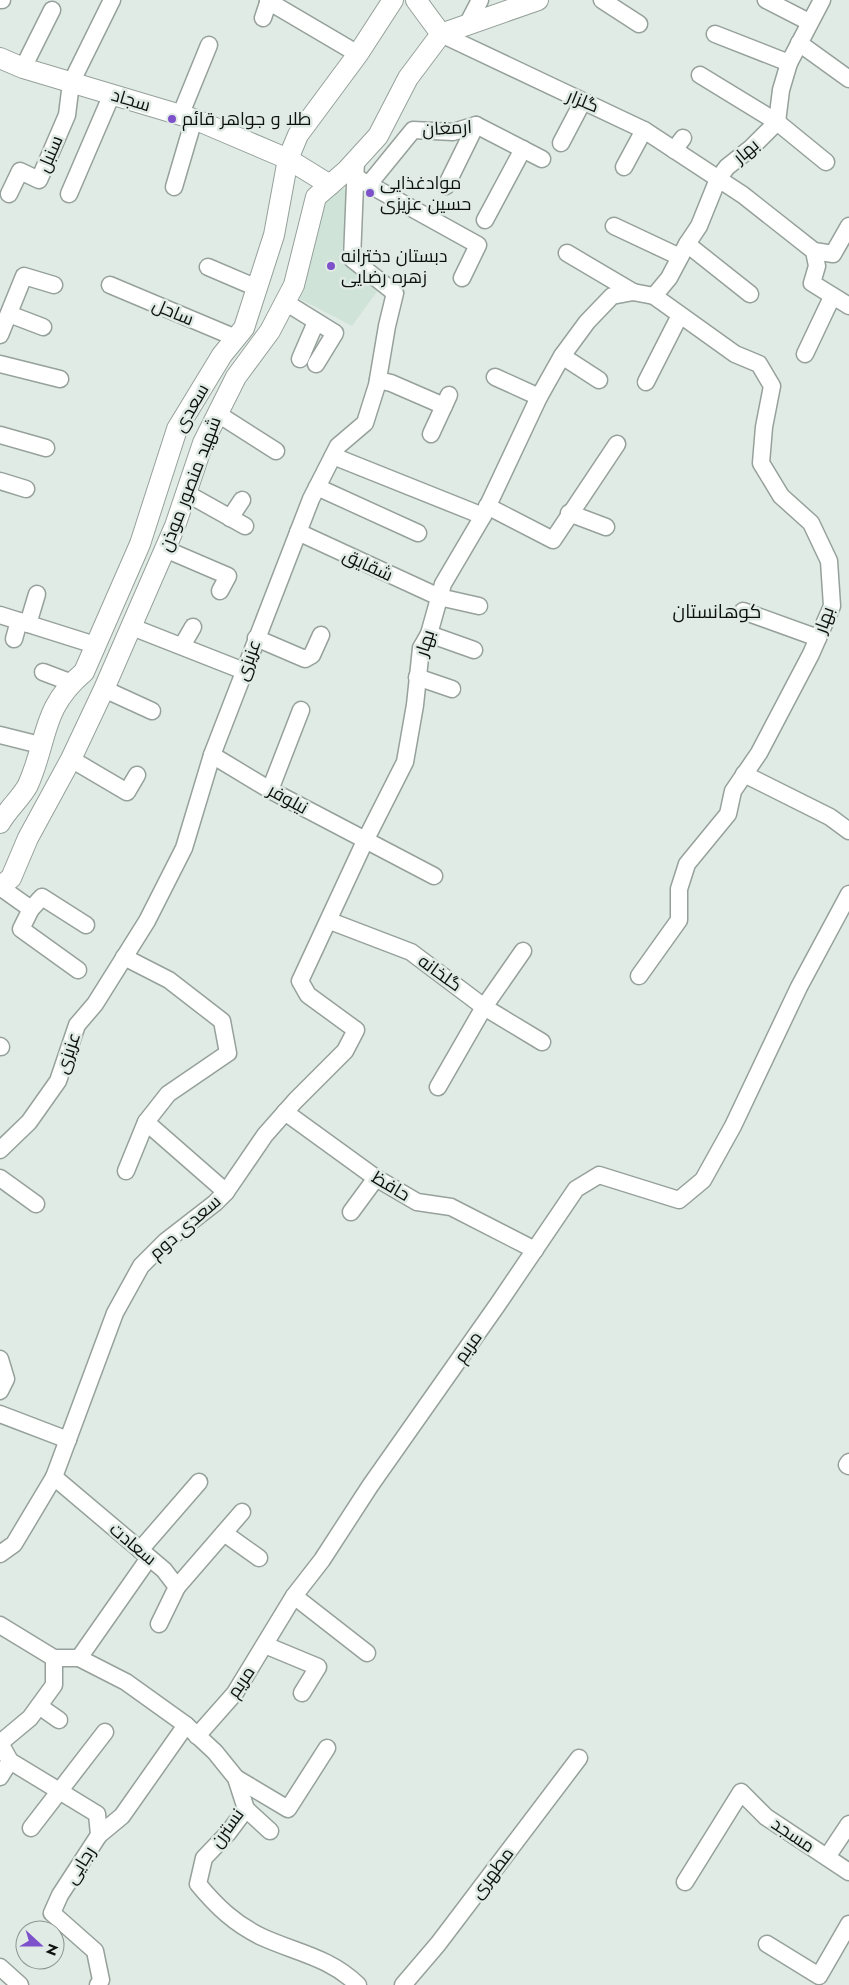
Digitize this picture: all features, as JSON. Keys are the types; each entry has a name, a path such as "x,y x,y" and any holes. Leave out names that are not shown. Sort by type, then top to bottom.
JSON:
{"street":[{"path":"71,83 112,0"},
{"name":"سعدی","path":"0,823 8,809 27,787 57,700 84,672 140,544 177,428 222,355 244,328 274,235 288,159 298,135 358,54 393,0"},
{"path":"416,0 441,34 538,0"},
{"path":"467,25 480,0"},
{"path":"602,0 639,24"},
{"path":"766,0 809,22"},
{"path":"778,122 781,90 789,63 822,0"},
{"path":"263,18 269,1 358,54"},
{"path":"23,68 52,10"},
{"name":"گلزار","path":"441,34 582,103 603,109 644,130 678,144 718,179 743,195 814,251"},
{"name":"شهید منصور موذن","path":"0,887 11,878 28,838 71,759 104,689 165,549 203,444 236,377 270,331 285,302 296,276 316,197 330,185 360,173 408,78 441,34"},
{"path":"715,34 789,63"},
{"path":"799,43 849,79"},
{"path":"174,187 187,117 209,45"},
{"name":"سجاد","path":"0,58 23,68 187,117 288,159 330,185"},
{"path":"700,75 778,122 826,162"},
{"name":"سنبل","path":"9,194 20,171 39,180 67,115 71,83"},
{"path":"69,194 112,94"},
{"path":"561,143 582,103"},
{"name":"بهار","path":"654,296 669,278 683,250 699,226 718,179 727,167 751,148 778,122"},
{"path":"446,186 476,125"},
{"name":"ارمغان","path":"360,173 413,130 453,132 476,125 542,159"},
{"path":"624,167 644,130"},
{"path":"485,220 523,149"},
{"path":"360,173 478,245 462,278"},
{"name":"عزیزی","path":"0,1150 29,1122 58,1082 78,1025 96,1004 147,921 184,848 212,755 298,532 338,446 365,423 378,380 387,326 396,293 352,259 360,173"},
{"path":"614,226 683,250 750,294"},
{"path":"849,226 833,254 814,251 817,266 812,283 849,306"},
{"path":"567,253 633,292"},
{"path":"208,267 257,288"},
{"path":"0,335 24,276 54,285"},
{"name":"ساحل","path":"110,285 236,338"},
{"name":"بهار","path":"356,1030 308,995 300,981 330,921 365,841 405,762 421,648 429,634 443,584 485,511 539,397 562,356 587,322 612,296 633,292 654,296 735,354 759,364 772,386 764,427 761,463 781,496 811,523 829,561 832,606 818,638 759,753 733,791 728,814 687,864 678,889 679,920 639,976"},
{"path":"805,354 832,297"},
{"path":"285,302 335,333 316,364"},
{"path":"9,314 43,327"},
{"path":"646,382 680,315"},
{"path":"300,359 316,322"},
{"path":"562,356 599,380"},
{"path":"0,364 60,379"},
{"path":"495,377 539,397"},
{"path":"378,380 447,400 431,434"},
{"path":"218,414 276,451"},
{"path":"0,435 46,448"},
{"path":"333,456 485,511 553,540 617,444"},
{"path":"0,481 26,489"},
{"path":"317,488 418,533"},
{"path":"186,493 238,522 242,500"},
{"path":"570,513 606,527"},
{"name":"شقایق","path":"298,532 439,597 479,606"},
{"path":"165,549 228,576 220,591"},
{"path":"14,639 37,594"},
{"path":"743,612 818,638"},
{"path":"0,615 95,645"},
{"path":"132,627 244,671"},
{"path":"182,646 193,627"},
{"path":"429,634 474,650"},
{"path":"256,638 305,659 312,655 321,636"},
{"path":"43,672 72,683"},
{"path":"417,677 452,689"},
{"path":"104,689 152,711"},
{"path":"270,790 301,710"},
{"path":"0,734 40,745"},
{"name":"نیلوفر","path":"212,755 270,790 434,876"},
{"path":"71,759 127,792 137,775"},
{"path":"744,774 830,817 849,831"},
{"path":"0,887 31,909"},
{"name":"مریم","path":"99,1835 122,1816 192,1730 235,1693 294,1596 322,1560 370,1486 576,1189 599,1175 679,1200 703,1180 733,1126 803,979 849,894"},
{"path":"78,970 21,928 31,909 42,897 86,925"},
{"name":"گلخانه","path":"330,921 411,952 484,1007 542,1042"},
{"path":"438,1087 484,1007 523,950"},
{"path":"124,956 169,980 222,1021 228,1053 168,1094 146,1122 126,1171"},
{"name":"سعدی دوم","path":"0,1554 14,1544 54,1477 115,1313 141,1266 166,1241 215,1203 226,1192 265,1135 345,1051 356,1030"},
{"name":"حافظ","path":"285,1112 376,1178 417,1202 451,1207 535,1250"},
{"path":"146,1122 226,1192"},
{"path":"0,1178 36,1204"},
{"path":"351,1212 376,1178"},
{"path":"0,1359 6,1379 0,1391"},
{"path":"0,1414 68,1440"},
{"path":"849,1462 847,1465 849,1466"},
{"name":"سعادت","path":"54,1477 164,1570 177,1587"},
{"path":"0,1625 54,1658 78,1658 144,1554 199,1482"},
{"path":"160,1624 177,1587 242,1512"},
{"path":"224,1533 259,1558"},
{"path":"294,1596 367,1654"},
{"path":"265,1645 318,1667 302,1693"},
{"path":"0,1743 30,1718 54,1685 54,1658"},
{"name":"نسترن","path":"78,1658 126,1682 192,1730 215,1752 236,1778 246,1809 204,1858 198,1884 220,1910 262,1937 304,1952 342,1970 358,1985"},
{"path":"39,1706 59,1720"},
{"path":"31,1828 105,1732"},
{"name":"رجایی","path":"0,1743 10,1760 97,1814 99,1835 60,1896 52,1913 95,1951 101,1980 98,1985"},
{"path":"236,1778 288,1810 327,1748"},
{"name":"مطهری","path":"403,1985 438,1944 579,1758"},
{"path":"0,1777 10,1760"},
{"name":"مسجد","path":"685,1882 741,1792 766,1817 849,1872"},
{"path":"246,1809 270,1831"},
{"path":"827,1857 849,1824"},
{"path":"767,1944 819,1976 849,1924"},
{"path":"0,1967 20,1985"}],"shaded area":[{"name":"دبستان دخترانه زهره رضایی","path":"336,186 351,192 342,252 381,286 352,326 300,299 299,281 320,200"}],"place":[{"name":"طلا و جواهر قائم","path":"172,119"},
{"name":"موادغذایی حسین عزیزی","path":"370,193"},
{"name":"دبستان دخترانه زهره رضایی","path":"331,266"}],"district":[{"name":"کوهانستان","path":"717,611"}]}
